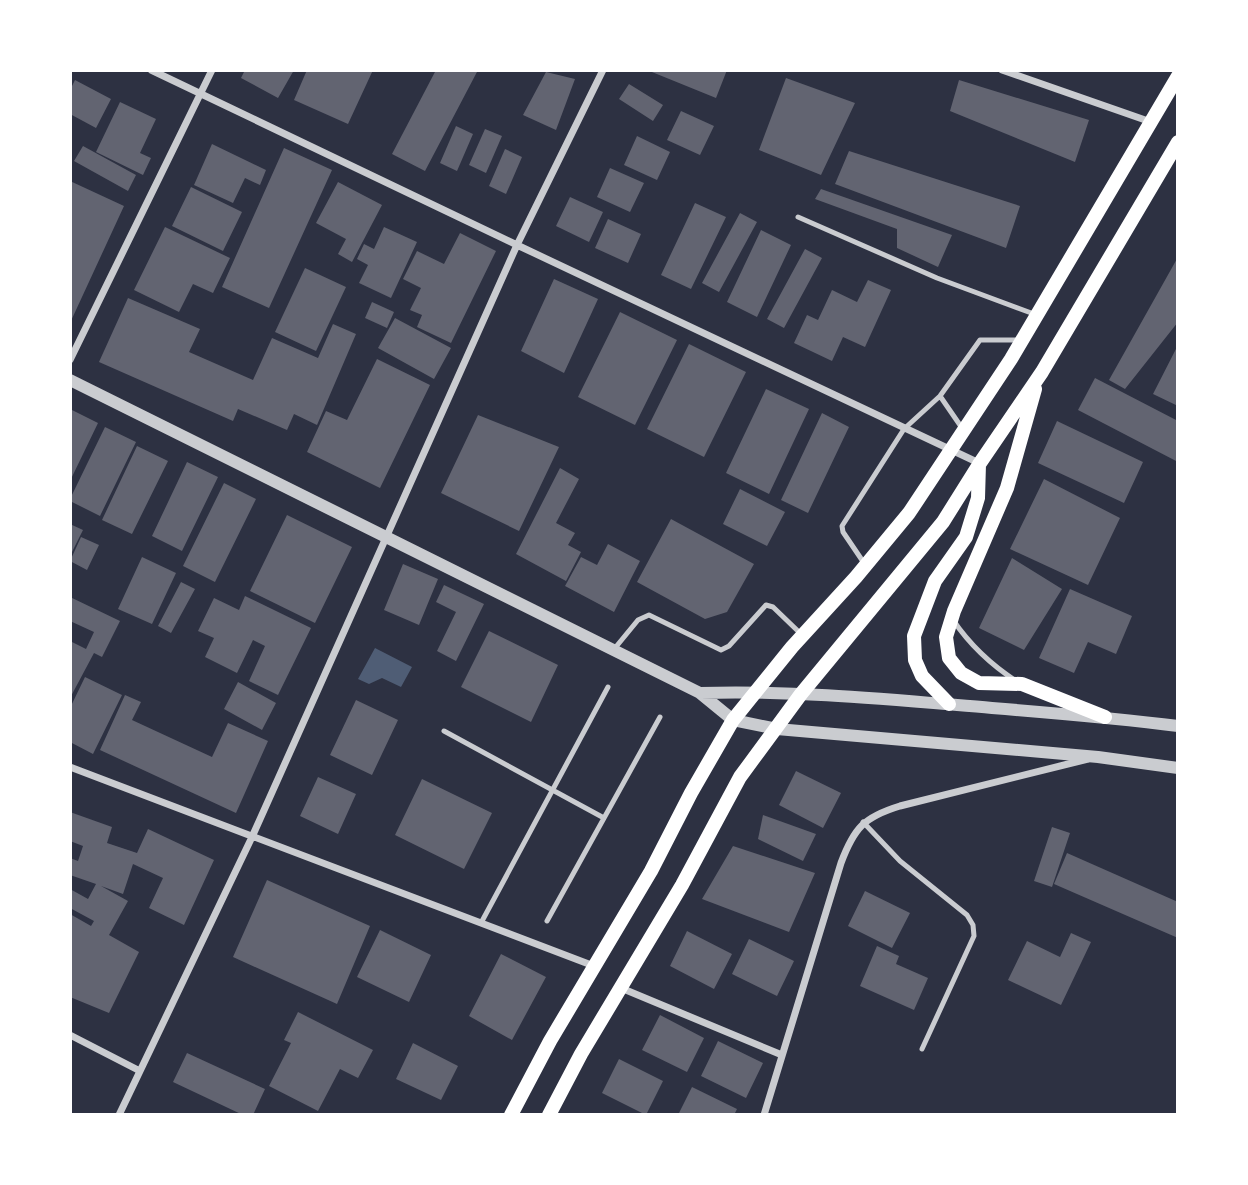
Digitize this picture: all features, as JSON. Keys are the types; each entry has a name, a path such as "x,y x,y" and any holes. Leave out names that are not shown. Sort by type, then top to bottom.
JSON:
{"main road":[{"path":"511,1115 551,1041 651,871 733,720 754,692 909,513 1022,340 1178,76"},
{"path":"549,1115 581,1054 682,885 740,778 801,694 943,522 979,463 1039,376 1178,142"},
{"path":"1039,376 1007,488 946,637 949,658 961,673 979,683 1021,684 1105,717"},
{"path":"949,704 922,676 915,660 914,636 935,580 967,537 978,498 979,463"}],"street":[{"path":"152,70 517,246 979,463"},
{"path":"70,360 212,70"},
{"path":"119,1115 252,837 517,246 603,70"},
{"path":"1002,70 1151,122"},
{"path":"70,380 699,694 733,720 774,733 1098,757 1178,768"},
{"path":"699,694 801,694 1105,717 1178,726"},
{"path":"764,1115 841,863 850,839 863,822 882,811 1098,757"},
{"path":"70,767 594,967"},
{"path":"621,988 782,1055"},
{"path":"70,1035 140,1071"}],"lane":[{"path":"798,217 904,264 1037,315"},
{"path":"865,565 843,532 842,526 904,429 940,396 979,340 1022,340"},
{"path":"940,396 963,429"},
{"path":"613,651 638,620 649,615 721,650 729,646 766,605 773,607 803,635"},
{"path":"952,619 965,639 985,658 1021,684"},
{"path":"481,923 608,687"},
{"path":"547,921 660,717"},
{"path":"444,732 604,818"},
{"path":"863,822 900,861 967,915 973,925 974,936 922,1049"}],"water":[{"path":"375,648 412,667 401,687 382,678 369,684 358,679"}],"building":[{"path":"245,70 294,70 278,98 241,78"},
{"path":"307,70 373,70 348,124 294,100"},
{"path":"436,70 478,70 425,171 392,154"},
{"path":"647,70 727,70 716,98"},
{"path":"546,72 575,79 556,130 523,115"},
{"path":"786,78 855,103 821,175 759,150"},
{"path":"75,80 111,99 96,128 70,114 70,90"},
{"path":"959,80 1089,120 1075,162 950,111"},
{"path":"629,84 663,105 653,121 619,99"},
{"path":"120,102 156,119 140,153 151,158 143,175 96,152"},
{"path":"681,111 714,126 700,155 667,140"},
{"path":"456,126 473,134 457,171 440,163"},
{"path":"485,129 502,136 486,173 469,165"},
{"path":"637,136 670,152 657,180 624,165"},
{"path":"212,144 266,170 260,185 245,178 233,203 194,185"},
{"path":"83,146 136,175 128,191 74,161"},
{"path":"284,148 332,170 269,308 222,287"},
{"path":"505,149 522,157 506,194 489,186"},
{"path":"849,151 1020,206 1006,248 835,184"},
{"path":"610,168 644,183 630,212 597,197"},
{"path":"70,181 124,206 70,323"},
{"path":"338,182 382,205 352,262 338,254 346,239 316,223"},
{"path":"191,187 242,212 223,251 172,226"},
{"path":"821,189 952,235 938,267 897,248 897,229 815,199"},
{"path":"570,197 603,212 589,242 556,226"},
{"path":"695,203 726,217 691,289 661,275"},
{"path":"740,213 757,222 719,292 702,283"},
{"path":"608,219 641,234 628,263 595,248"},
{"path":"165,227 230,258 213,293 193,284 179,312 134,290"},
{"path":"384,227 417,242 391,298 359,283 368,265 357,259 364,244 374,249"},
{"path":"761,230 791,245 757,317 727,302"},
{"path":"460,233 496,251 451,343 417,327 422,315 410,310 421,288 403,279 417,251 444,264"},
{"path":"805,249 822,258 784,328 767,319"},
{"path":"1178,257 1178,322 1125,389 1109,380"},
{"path":"305,268 346,287 316,351 275,332"},
{"path":"554,279 598,299 564,373 521,351"},
{"path":"868,280 891,290 865,347 843,337 832,361 794,343 807,315 818,320 832,290 857,302"},
{"path":"128,298 200,329 189,352 253,380 272,338 318,358 333,324 356,334 317,425 294,414 287,430 238,409 233,421 99,362"},
{"path":"372,302 394,312 387,328 365,318"},
{"path":"620,312 677,340 635,425 578,397"},
{"path":"395,318 451,348 434,379 378,348"},
{"path":"689,344 746,372 704,457 647,429"},
{"path":"1178,345 1178,406 1153,394"},
{"path":"377,359 430,385 380,488 307,452 326,411 347,420"},
{"path":"1095,378 1178,421 1178,462 1078,410"},
{"path":"766,389 809,409 769,494 726,473"},
{"path":"70,409 98,423 70,481"},
{"path":"822,413 849,427 808,513 781,500"},
{"path":"478,415 559,447 519,531 441,493"},
{"path":"1057,421 1143,462 1124,503 1038,463"},
{"path":"105,427 136,442 100,516 70,499"},
{"path":"137,446 168,461 132,534 102,520"},
{"path":"187,462 218,477 182,551 152,536"},
{"path":"560,468 579,479 556,523 575,533 568,545 581,552 566,581 516,554"},
{"path":"1044,479 1120,518 1088,585 1010,549"},
{"path":"224,483 256,499 215,582 183,566"},
{"path":"740,489 785,512 767,546 723,524"},
{"path":"287,515 352,547 315,623 250,591"},
{"path":"671,519 754,564 727,612 705,619 637,582"},
{"path":"70,524 83,530 70,556"},
{"path":"81,537 99,545 87,570 70,561"},
{"path":"608,544 640,561 614,612 565,586 581,557 597,565"},
{"path":"142,557 176,573 152,624 118,609"},
{"path":"1012,558 1062,589 1024,650 979,628"},
{"path":"403,564 438,579 419,625 384,610"},
{"path":"181,582 195,589 171,633 158,626"},
{"path":"444,585 484,604 456,661 437,651 456,612 436,602"},
{"path":"1070,589 1132,616 1116,654 1088,642 1074,673 1039,658"},
{"path":"245,596 311,628 278,695 249,681 265,646 253,640 237,673 205,657 214,638 198,631 214,598 239,610"},
{"path":"70,597 120,621 102,657 94,653 70,698 70,641 86,649 94,632 70,621"},
{"path":"489,631 558,665 531,722 461,687"},
{"path":"85,677 122,695 93,754 70,742 70,708"},
{"path":"238,682 276,703 262,730 224,709"},
{"path":"125,695 141,702 132,720 212,757 228,723 268,741 236,813 100,750"},
{"path":"356,700 398,720 372,775 330,755"},
{"path":"796,771 841,793 823,828 779,805"},
{"path":"318,777 356,794 338,834 300,816"},
{"path":"422,779 492,813 464,869 395,835"},
{"path":"70,812 112,827 107,843 137,853 148,829 214,860 184,925 149,908 163,878 133,864 123,894 101,886 128,901 109,935 139,952 109,1013 70,997 70,914 91,926 94,921 70,908 70,889 88,899 96,884 70,875 70,858 78,861 83,846 70,841"},
{"path":"763,815 816,834 803,861 758,839"},
{"path":"1052,827 1070,833 1052,887 1034,881"},
{"path":"733,846 815,873 789,932 702,899"},
{"path":"1067,853 1178,902 1178,938 1054,884"},
{"path":"267,880 370,926 337,1004 233,957"},
{"path":"865,891 910,913 892,948 848,926"},
{"path":"380,930 431,955 409,1002 357,977"},
{"path":"687,931 732,954 714,989 670,966"},
{"path":"1071,933 1091,942 1061,1005 1008,980 1027,941 1060,957"},
{"path":"749,939 794,961 777,996 732,974"},
{"path":"877,946 899,956 896,964 928,978 914,1010 860,986"},
{"path":"501,954 546,977 512,1040 469,1016"},
{"path":"298,1012 373,1050 358,1078 340,1069 318,1111 269,1086 291,1043 284,1040"},
{"path":"660,1015 704,1038 687,1072 642,1050"},
{"path":"718,1041 763,1063 746,1098 701,1076"},
{"path":"413,1043 458,1066 441,1100 396,1079"},
{"path":"187,1053 265,1089 253,1115 243,1115 173,1082"},
{"path":"619,1059 663,1081 646,1115 602,1093"},
{"path":"692,1087 737,1109 734,1115 678,1115"}]}
